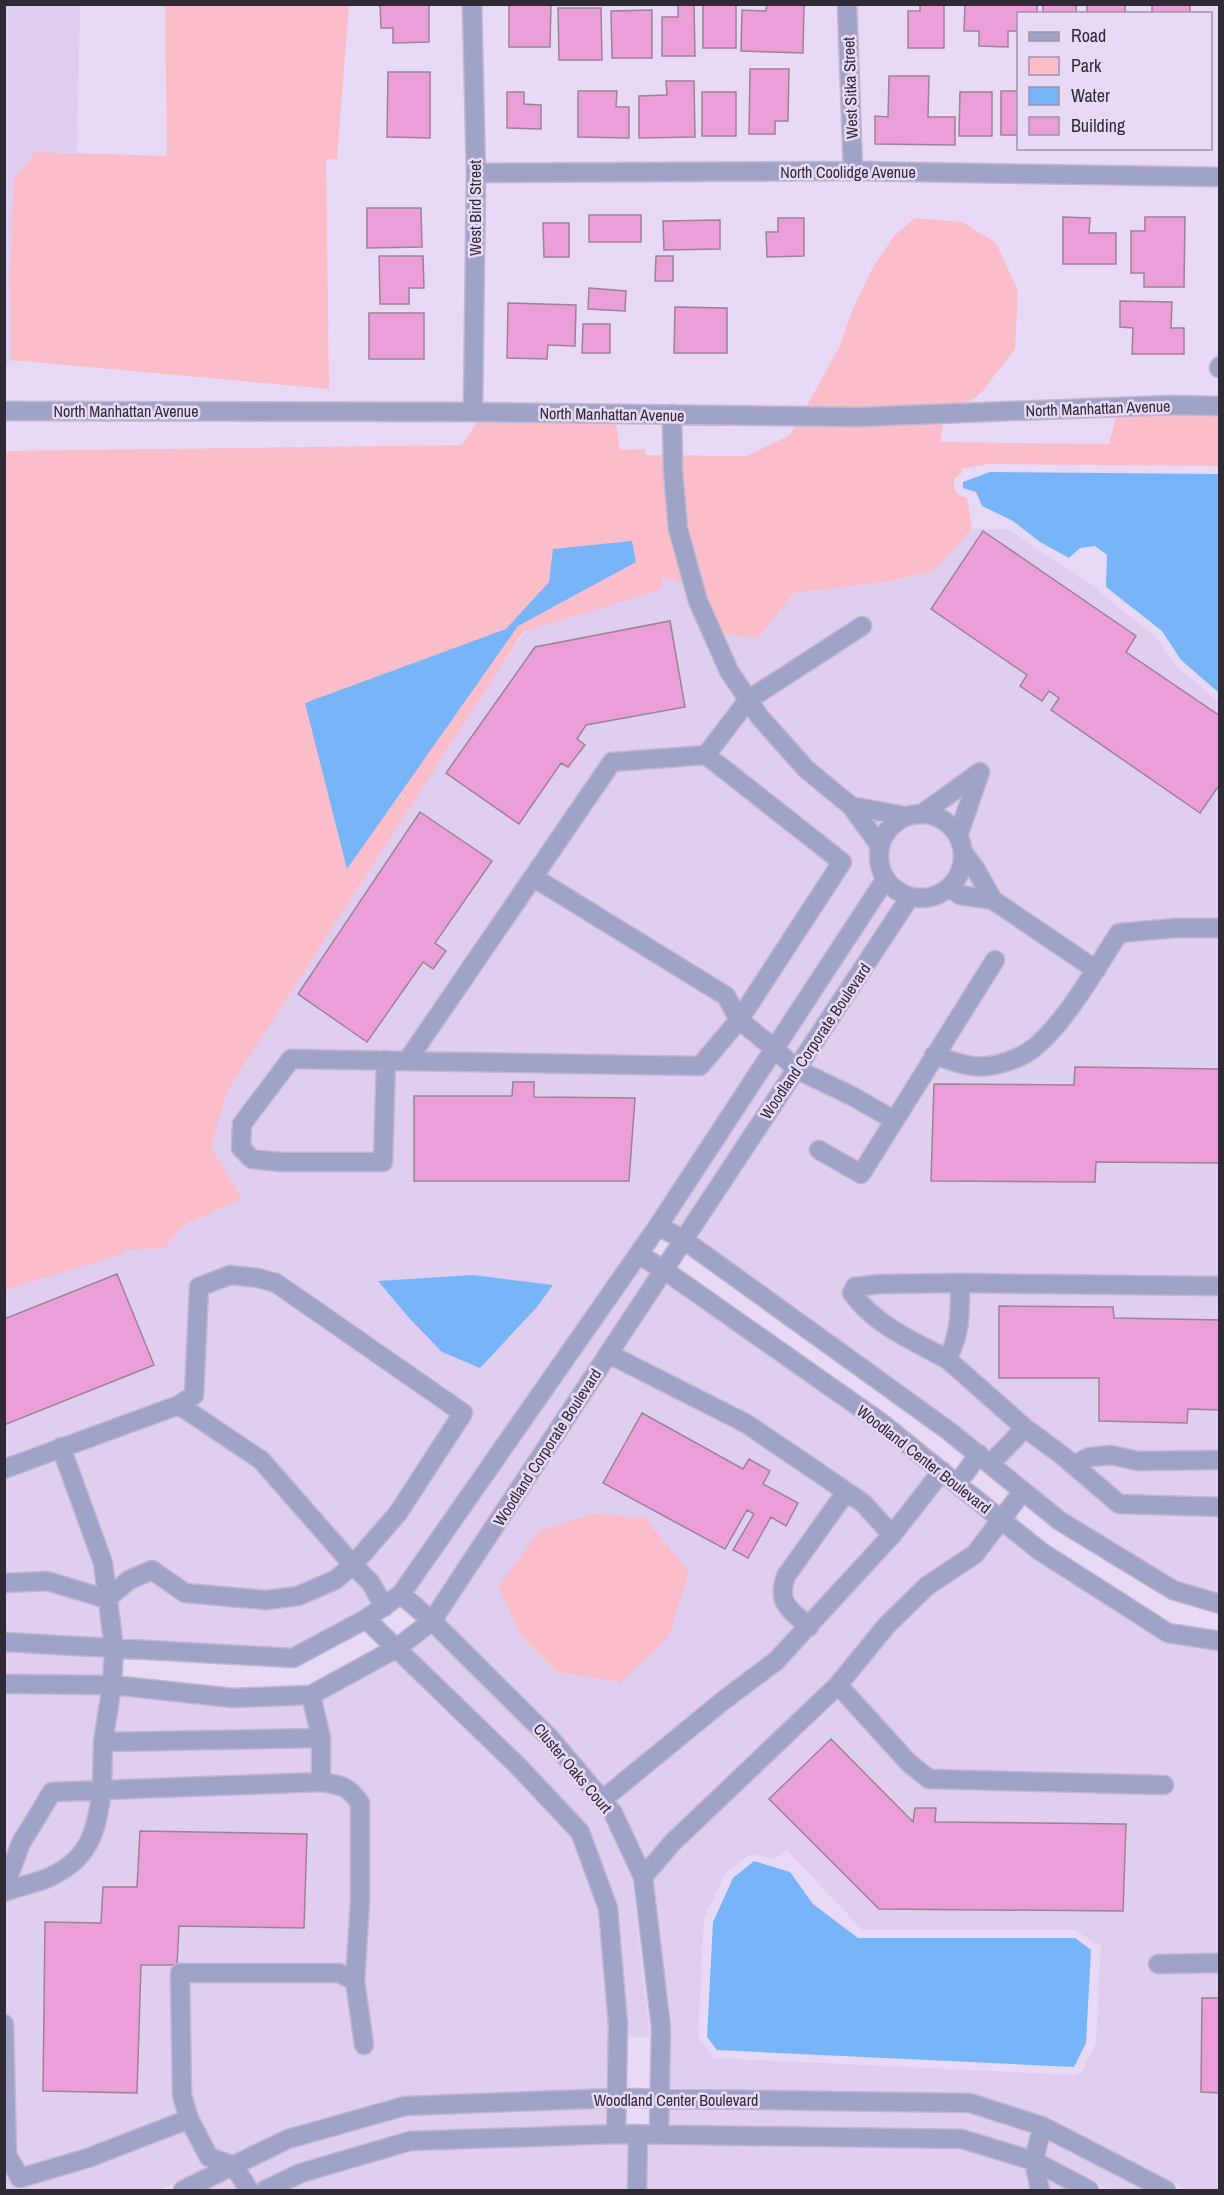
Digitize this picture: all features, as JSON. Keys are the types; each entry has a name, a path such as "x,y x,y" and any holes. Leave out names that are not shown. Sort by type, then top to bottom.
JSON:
{"street":[{"name":"West Bird Street","path":"472,4 476,172 473,412"},
{"name":"West Sitka Street","path":"847,4 853,171"},
{"name":"North Coolidge Avenue","path":"476,172 853,171 1220,177"},
{"name":"North Manhattan Avenue","path":"4,411 473,412 858,417 1171,405 1220,406"},
{"path":"672,414 673,471 678,530 699,601 729,671 759,717 806,769 851,806 880,846"},
{"path":"706,755 748,700 862,626"},
{"path":"386,1060 383,1162 281,1162 252,1159 241,1148 242,1124 291,1059 386,1060 407,1061 700,1066 739,1020 842,862 706,755 612,762 407,1061"},
{"path":"980,772 961,844 962,865 958,877 950,887 938,895 924,899 900,894 885,880 880,869 880,846 885,833 894,823 914,815 980,772"},
{"path":"851,806 937,816 949,825 993,900"},
{"path":"533,877 726,996 739,1020 796,1069 852,1096 894,1120"},
{"name":"Woodland Corporate Boulevard","path":"4,1642 293,1658 366,1619 401,1594 658,1226 885,880"},
{"path":"950,887 960,895 993,900 1095,970"},
{"name":"Woodland Corporate Boulevard","path":"4,1684 112,1685 233,1698 311,1695 397,1648 432,1621 910,897"},
{"path":"934,1055 962,1064 987,1067 1023,1055 1044,1040 1070,1008 1119,933 1220,927"},
{"path":"819,1150 861,1174 995,960"},
{"path":"658,1226 684,1240 940,1424 1060,1521 1173,1590 1220,1604"},
{"name":"Woodland Center Boulevard","path":"638,1254 879,1421 1040,1551 1168,1633 1220,1641"},
{"path":"4,1469 178,1405 194,1395 199,1287 230,1275 258,1278 276,1283 463,1413 398,1513 353,1565 335,1581 298,1596 266,1600 184,1593 152,1570 129,1580 107,1599"},
{"path":"947,1359 955,1345 960,1323 960,1283"},
{"path":"1220,1286 879,1284 855,1287 852,1293 862,1306 880,1321 947,1359 1025,1428 1119,1504 1220,1507"},
{"path":"609,1354 747,1424 863,1503 892,1535"},
{"path":"178,1405 261,1460 371,1583 384,1606"},
{"path":"957,1484 984,1459 1025,1428"},
{"path":"4,1890 43,1879 64,1870 76,1861 90,1844 98,1819 102,1790 103,1742 112,1685 114,1648 103,1563 61,1448"},
{"path":"1073,1465 1090,1457 1111,1455 1138,1461 1220,1460"},
{"path":"602,1800 724,1700 776,1661 892,1535 942,1471"},
{"path":"643,1877 672,1843 838,1685 887,1624 927,1586 975,1554 1023,1491"},
{"path":"809,1627 783,1601 781,1590 786,1576 846,1492"},
{"path":"4,1583 47,1581 107,1599"},
{"name":"Cluster Oaks Court","path":"401,1594 432,1621 551,1739 613,1814 643,1877 661,2027 659,2134"},
{"path":"366,1619 518,1766 580,1832 608,1908 618,2024 616,2134"},
{"path":"838,1685 909,1763 929,1779 1164,1785"},
{"path":"311,1695 321,1738 321,1782"},
{"path":"103,1742 321,1738"},
{"path":"4,1890 21,1842 52,1792 321,1782 351,1790 360,1803 360,1901 355,1982 364,2045"},
{"path":"1158,1964 1220,1963"},
{"path":"249,2190 234,2166 209,2157 189,2119 182,2095 180,1973 339,1973 355,1982"},
{"path":"4,2024 6,2155 20,2178 88,2158 189,2119"},
{"name":"Woodland Center Boulevard","path":"183,2190 288,2139 405,2106 615,2098 970,2103 1042,2126 1166,2190"},
{"path":"1040,2190 1034,2161 1042,2126"},
{"name":"Woodland Center Boulevard","path":"265,2190 301,2173 411,2141 616,2134 962,2139 1034,2161 1089,2190"},
{"path":"637,2190 638,2134"}],"shaded area":[{"path":"5,5 80,5 77,153 35,152 10,273 11,360 5,368"},
{"path":"972,529 1009,529 1034,548 1097,588 1100,593 1155,636 1175,665 1219,702 1219,1594 1178,1581 1067,1514 956,1423 698,1238 924,894 906,885 680,1227 672,1223 900,876 882,867 649,1221 394,1587 360,1611 290,1649 5,1633 4,1274 81,1253 164,1247 186,1224 242,1199 211,1147 230,1080 415,787 525,632 569,608 650,574 688,584 758,638 794,593 885,582 934,571","holes":["552,1285 537,1307 480,1367"]},
{"path":"641,1267 650,1273 430,1606 415,1592"},
{"path":"667,1284 872,1428 1033,1558 1160,1639 1219,1650 1219,2190 1187,2190 1054,2122 1054,2119 973,2094 670,2089 672,2026 653,1876 623,1810 559,1732 445,1620","holes":["787,1850 862,1930 1075,1930 1096,1944 1101,1944 1096,2043 1081,2072 1074,2075 714,2058 698,2036 704,1918 727,1871 751,1854 775,1859"]},
{"path":"431,1635 543,1745 603,1818 632,1879 650,2037 628,2037 619,1908 590,1829 526,1759 412,1649"},
{"path":"4,1652 103,1657 102,1675 5,1675"},
{"path":"395,1660 510,1772 570,1837 598,1910 608,2024 605,2089 402,2097 285,2130 161,2190 5,2190 5,1694 111,1694 232,1708 312,1704"},
{"path":"605,2108 605,2125 410,2132 297,2164 243,2190 205,2190 292,2148 407,2115"},
{"path":"670,2108 968,2113 1030,2132 1026,2149 966,2130 670,2125"},
{"path":"1049,2141 1145,2190 1110,2190 1046,2157"},
{"path":"616,2143 960,2148 1030,2170 1069,2190 287,2190 305,2182 413,2150"}],"green space":[{"path":"165,5 349,5 337,159 326,160 329,389 11,360 10,273 14,180 35,152 167,156"},
{"path":"915,218 962,222 996,243 1018,291 1015,349 981,393 967,403 806,407 840,346 852,311 873,267 894,236"},
{"path":"1220,415 1219,466 990,464 961,469 962,473 954,479 954,486 960,495 967,498 972,529 934,571 885,582 794,593 758,638 712,633 688,584 661,577 662,589 523,632 227,1091 211,1147 242,1199 186,1224 164,1248 124,1250 122,1254 5,1290 4,451 462,445 478,421 616,423 620,450 645,449 646,455 747,456 790,435 795,425 858,426 943,423 940,442 1109,444 1116,417"},
{"path":"593,1514 645,1518 689,1572 668,1638 621,1682 557,1672 520,1634 498,1586 540,1530"}],"water":[{"path":"990,472 1219,474 1219,693 1181,660 1162,631 1106,587 1107,555 1095,546 1080,548 1069,558 1040,542 1013,521 982,506 976,492 963,488 963,482"},
{"path":"632,541 636,562 518,626 347,869 305,703 506,629 549,582 553,549"},
{"path":"473,1275 553,1285 537,1307 480,1368 442,1352 378,1281"},
{"path":"754,1861 790,1872 813,1904 858,1938 1075,1938 1091,1950 1086,2043 1074,2067 717,2050 707,2037 713,1922 733,1878"}],"building":[{"path":"380,4 429,4 429,42 393,43 393,28 381,28"},
{"path":"509,4 551,4 550,47 509,47"},
{"path":"678,4 694,4 695,56 662,56 662,17 678,17"},
{"path":"703,4 736,4 736,48 703,48"},
{"path":"767,4 804,4 803,53 741,51 742,10 766,11"},
{"path":"920,4 944,4 944,48 908,48 908,11 920,11"},
{"path":"965,4 1037,4 1037,12 1017,12 1017,31 1008,31 1008,47 979,46 979,31 964,31"},
{"path":"1043,4 1076,4 1076,12 1043,12"},
{"path":"1087,4 1125,4 1125,12 1087,12"},
{"path":"1152,5 1190,5 1190,12 1152,12"},
{"path":"558,8 601,8 602,60 559,60"},
{"path":"652,10 652,58 612,58 611,11"},
{"path":"750,69 789,69 788,121 775,121 775,134 749,134"},
{"path":"388,72 430,72 430,138 387,137"},
{"path":"889,76 929,76 928,117 955,117 955,145 875,144 875,116 888,117"},
{"path":"666,81 694,81 695,137 639,138 639,96 667,95"},
{"path":"578,91 617,91 616,107 629,107 629,138 578,137"},
{"path":"1001,91 1017,91 1017,135 1001,135"},
{"path":"507,92 524,92 524,104 541,105 541,129 507,128"},
{"path":"702,92 736,92 736,136 702,136"},
{"path":"960,92 992,92 992,136 959,136"},
{"path":"367,208 421,208 422,247 367,248"},
{"path":"589,215 641,215 641,242 589,242"},
{"path":"1063,217 1090,218 1089,233 1116,233 1116,264 1063,264"},
{"path":"1145,217 1185,217 1184,287 1144,287 1144,273 1131,273 1131,231 1145,231"},
{"path":"778,218 804,218 804,256 767,257 766,232 778,232"},
{"path":"720,220 720,249 664,250 663,221"},
{"path":"543,223 569,223 569,257 544,257"},
{"path":"379,256 423,256 424,288 409,288 409,304 380,304"},
{"path":"656,256 673,256 673,281 655,281"},
{"path":"589,288 626,291 625,311 588,309"},
{"path":"1120,301 1172,302 1171,328 1184,328 1184,354 1132,354 1133,328 1120,327"},
{"path":"508,303 576,305 575,346 548,345 547,359 507,358"},
{"path":"675,307 727,308 727,353 674,353"},
{"path":"369,313 424,313 424,359 369,359"},
{"path":"583,324 610,324 610,353 582,353"},
{"path":"983,531 1136,636 1126,652 1220,716 1220,784 1200,813 1051,710 1059,698 1049,691 1042,701 1020,686 1027,675 931,609"},
{"path":"670,621 685,707 586,725 577,739 585,745 568,767 561,763 519,824 446,773 535,647"},
{"path":"420,812 492,861 435,943 446,951 433,969 423,962 367,1042 298,994"},
{"path":"1075,1067 1220,1069 1220,1163 1096,1162 1095,1182 931,1181 934,1084 1074,1085"},
{"path":"513,1082 534,1082 534,1097 635,1098 629,1181 414,1181 414,1096 512,1096"},
{"path":"117,1274 154,1365 4,1425 4,1319"},
{"path":"999,1306 1113,1307 1114,1318 1220,1320 1220,1410 1188,1409 1187,1423 1099,1421 1099,1378 999,1378"},
{"path":"642,1413 743,1469 749,1459 770,1471 763,1484 798,1503 786,1526 771,1517 748,1558 733,1550 754,1514 747,1510 725,1549 603,1483"},
{"path":"831,1739 913,1822 915,1808 936,1808 935,1822 1126,1824 1123,1911 879,1909 769,1799"},
{"path":"140,1831 307,1834 304,1928 179,1926 177,1965 141,1965 137,2093 43,2091 45,1922 101,1923 103,1887 137,1887"},
{"path":"1202,1998 1220,1998 1220,2093 1201,2092"}]}
